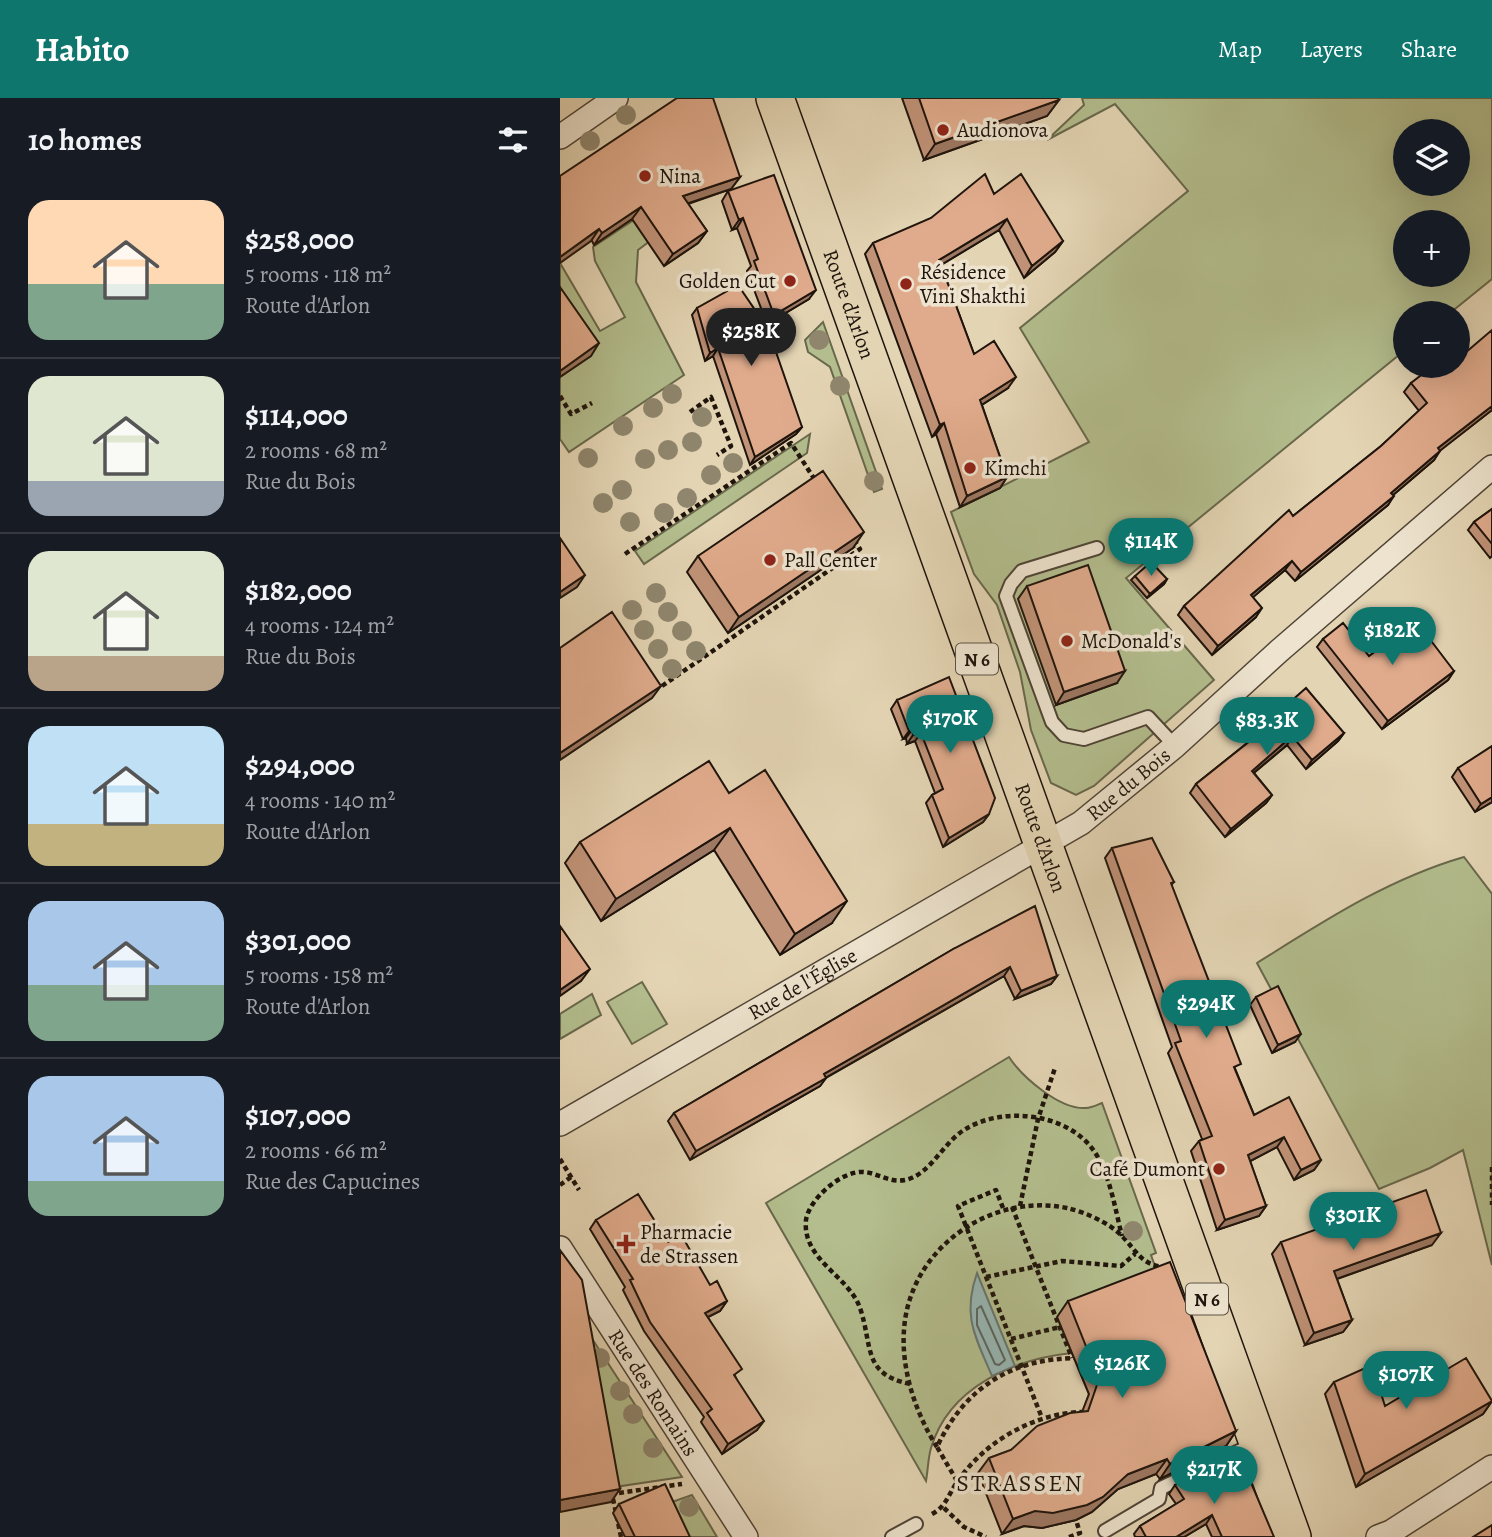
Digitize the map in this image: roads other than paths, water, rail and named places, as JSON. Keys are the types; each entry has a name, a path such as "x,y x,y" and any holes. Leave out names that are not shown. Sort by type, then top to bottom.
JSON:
{"main road":[{"name":"Route d'Arlon","path":"775,98 1292,1537"}],"street":[{"path":"560,137 616,98"},
{"name":"Rue du Bois","path":"1044,846 1081,823 1175,746 1218,705 1492,467"},
{"name":"Rue de l'Église","path":"560,1124 1044,846"},
{"name":"Rue des Romains","path":"560,1248 746,1537"},
{"path":"1378,1537 1391,1532 1492,1467"}],"lane":[{"path":"1097,548 1022,571 1010,583 1006,596 1052,722 1064,736 1084,739 1148,717 1175,746"},
{"path":"1105,1531 1159,1499 1161,1488 1258,1442"},
{"path":"892,1537 916,1524"}],"water":[{"path":"977,1273 1015,1366 992,1376 972,1326 971,1302"}],"place":[{"name":"Audionova","path":"943,130"},
{"name":"Nina","path":"645,176"},
{"name":"Golden Cut","path":"790,281"},
{"name":"Résidence Vini Shakthi","path":"906,284"},
{"name":"Kimchi","path":"970,468"},
{"name":"Pall Center","path":"770,560"},
{"name":"McDonald's","path":"1067,641"},
{"name":"Café Dumont","path":"1219,1169"},
{"name":"Pharmacie de Strassen","path":"626,1244"}],"district":[{"name":"STRASSEN","path":"1020,1483"}]}
